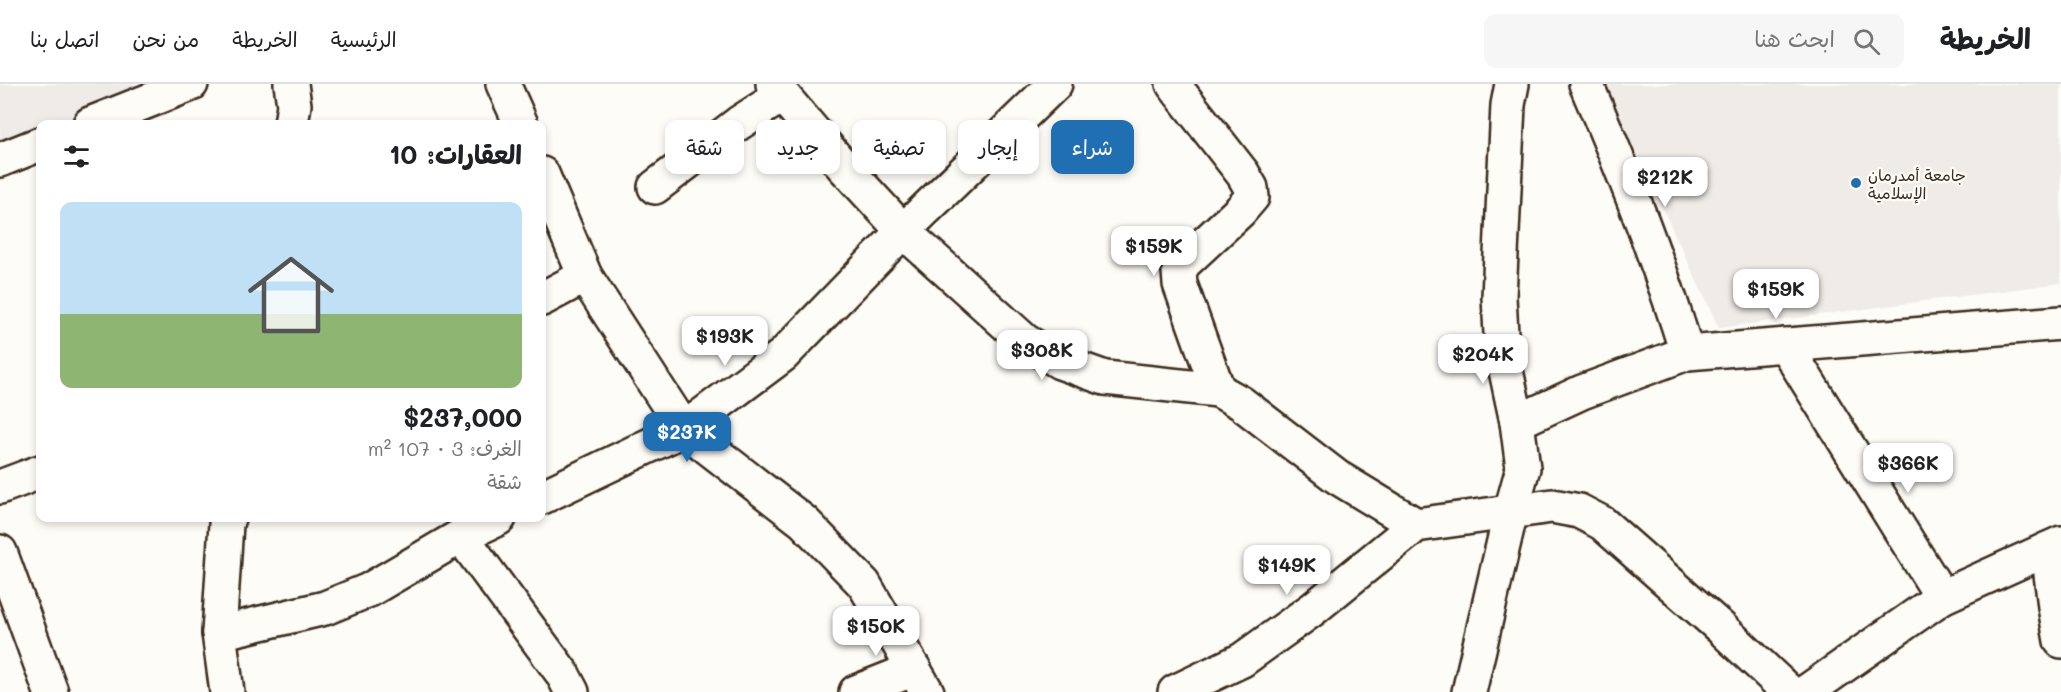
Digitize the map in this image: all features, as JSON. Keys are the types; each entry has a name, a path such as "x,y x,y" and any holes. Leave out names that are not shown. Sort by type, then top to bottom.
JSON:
{"street":[{"path":"100,120 191,84"},
{"path":"291,84 294,105 292,120"},
{"path":"503,84 519,120"},
{"path":"546,495 684,429 783,355 903,231 1055,84"},
{"path":"1173,84 1243,174 1251,188 1252,197 1240,211 1184,263 1179,272 1180,284 1218,390"},
{"path":"1470,692 1523,468 1517,422 1502,352 1499,297 1508,105 1512,84"},
{"path":"1586,84 1626,177 1669,293 1687,353"},
{"path":"655,187 739,123 777,90 903,231 1025,341 1060,362 1105,378 1218,390 1241,403 1337,477 1416,525"},
{"path":"0,160 36,146"},
{"path":"546,183 585,276 684,429 804,522 864,584 921,681 856,692"},
{"path":"546,297 585,276"},
{"path":"1517,422 1582,392 1687,353 2061,323"},
{"path":"1785,345 1941,597"},
{"path":"0,488 36,474"},
{"path":"1175,692 1242,660 1313,609 1416,525 1552,506 1579,511 1602,523 1721,628 1789,692"},
{"path":"227,522 219,633 227,692"},
{"path":"219,633 325,608 369,590 461,536 491,522"},
{"path":"461,536 562,673 572,692"},
{"path":"1806,692 1941,597 2054,546 2055,607 2061,641"},
{"path":"0,552 51,692"}],"shaded area":[{"path":"0,84 171,84 78,120 36,120 36,137 0,151"},
{"name":"جامعة أمدرمان الإسلامية","path":"1604,84 2061,84 2061,283 1719,328"}],"place":[{"name":"جامعة أمدرمان الإسلامية","path":"1856,183"}]}
